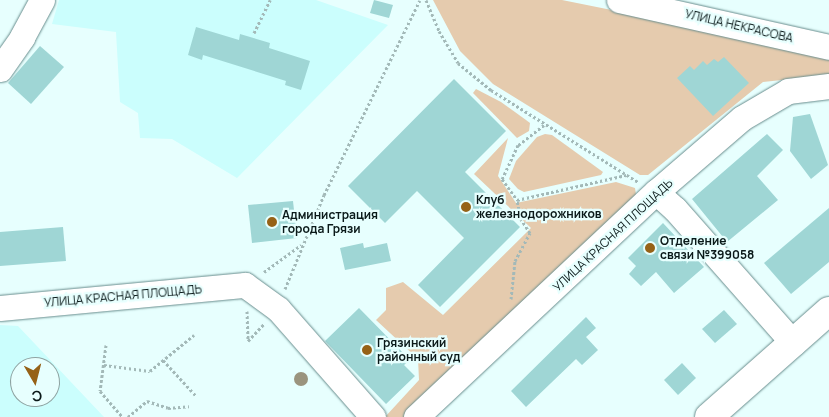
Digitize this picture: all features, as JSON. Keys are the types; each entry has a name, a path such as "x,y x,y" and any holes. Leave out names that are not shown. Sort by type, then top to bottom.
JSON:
{"main road":[{"path":"709,417 829,311"}],"street":[{"path":"0,69 22,37 42,0"},
{"name":"УЛИЦА НЕКРАСОВА","path":"619,0 829,47"},
{"name":"УЛИЦА КРАСНАЯ ПЛОЩАДЬ","path":"416,417 656,192 742,118 788,91 829,86"},
{"path":"656,192 682,216 793,343"},
{"path":"246,285 278,309 373,417"},
{"name":"УЛИЦА КРАСНАЯ ПЛОЩАДЬ","path":"0,308 246,285"}],"path":[{"path":"254,33 270,0"},
{"path":"301,245 246,285 248,341 278,309 301,245 420,0"},
{"path":"426,0 439,31 458,63 491,90 544,125 656,192"},
{"path":"507,332 515,261 530,233 521,219 517,200 502,179 518,145 544,125"},
{"path":"517,200 626,175"},
{"path":"104,365 150,371 194,335"},
{"path":"106,345 100,391 124,417"},
{"path":"163,360 197,398"},
{"path":"128,417 146,401 168,408 189,406"}],"shaded area":[{"path":"59,0 316,0 388,25 237,178 172,139 140,138 138,113 120,102 116,32 52,24"},
{"path":"433,0 562,0 829,54 829,75 763,82 648,175 640,175 493,84 460,51"},
{"path":"476,89 501,102 530,123 529,131 517,138 473,93"},
{"path":"545,134 552,135 603,172 601,175 524,192 518,189 509,179 516,161 537,137"},
{"path":"508,138 498,176 516,203 616,182 635,188 637,201 406,417 385,417 419,380 418,359 376,320 386,310 386,288 403,282 443,315 531,228 474,174"},
{"path":"0,325 18,326 47,357 10,357 10,407 60,407 60,370 104,417 0,417"}],"building":[{"path":"374,0 393,5 389,18 370,13"},
{"path":"196,27 239,40 240,34 270,43 269,48 310,61 301,90 285,85 286,81 203,55 202,60 188,55"},
{"path":"40,46 64,67 31,104 8,83"},
{"path":"724,57 749,83 713,116 677,78 690,66 694,70 703,61 707,65 714,59 718,62"},
{"name":"Клуб железнодорожников","path":"454,79 506,131 465,172 520,227 440,307 418,285 464,238 417,191 385,223 348,186"},
{"path":"810,114 828,165 811,179 790,151 793,117"},
{"path":"767,134 783,150 757,176 778,200 727,242 692,199"},
{"name":"Администрация города Грязи","path":"293,201 297,238 252,243 248,205"},
{"path":"829,208 829,262 791,294 764,263"},
{"path":"663,223 704,267 674,293 656,272 641,286 629,274 636,266 628,258"},
{"path":"63,227 66,261 0,266 0,232"},
{"path":"363,243 364,248 387,243 391,261 345,270 340,248"},
{"name":"Грязинский районный суд","path":"359,308 410,360 404,365 415,376 386,404 325,341"},
{"path":"724,310 737,324 715,343 702,329"},
{"path":"586,317 596,328 586,337 598,350 582,365 576,359 526,407 511,391"},
{"path":"682,363 696,378 678,395 664,380"}],"place":[{"name":"Клуб железнодорожников","path":"466,207"},
{"name":"Администрация города Грязи","path":"272,222"},
{"name":"Отделение связи №399058","path":"650,248"},
{"name":"Грязинский районный суд","path":"367,350"}]}
